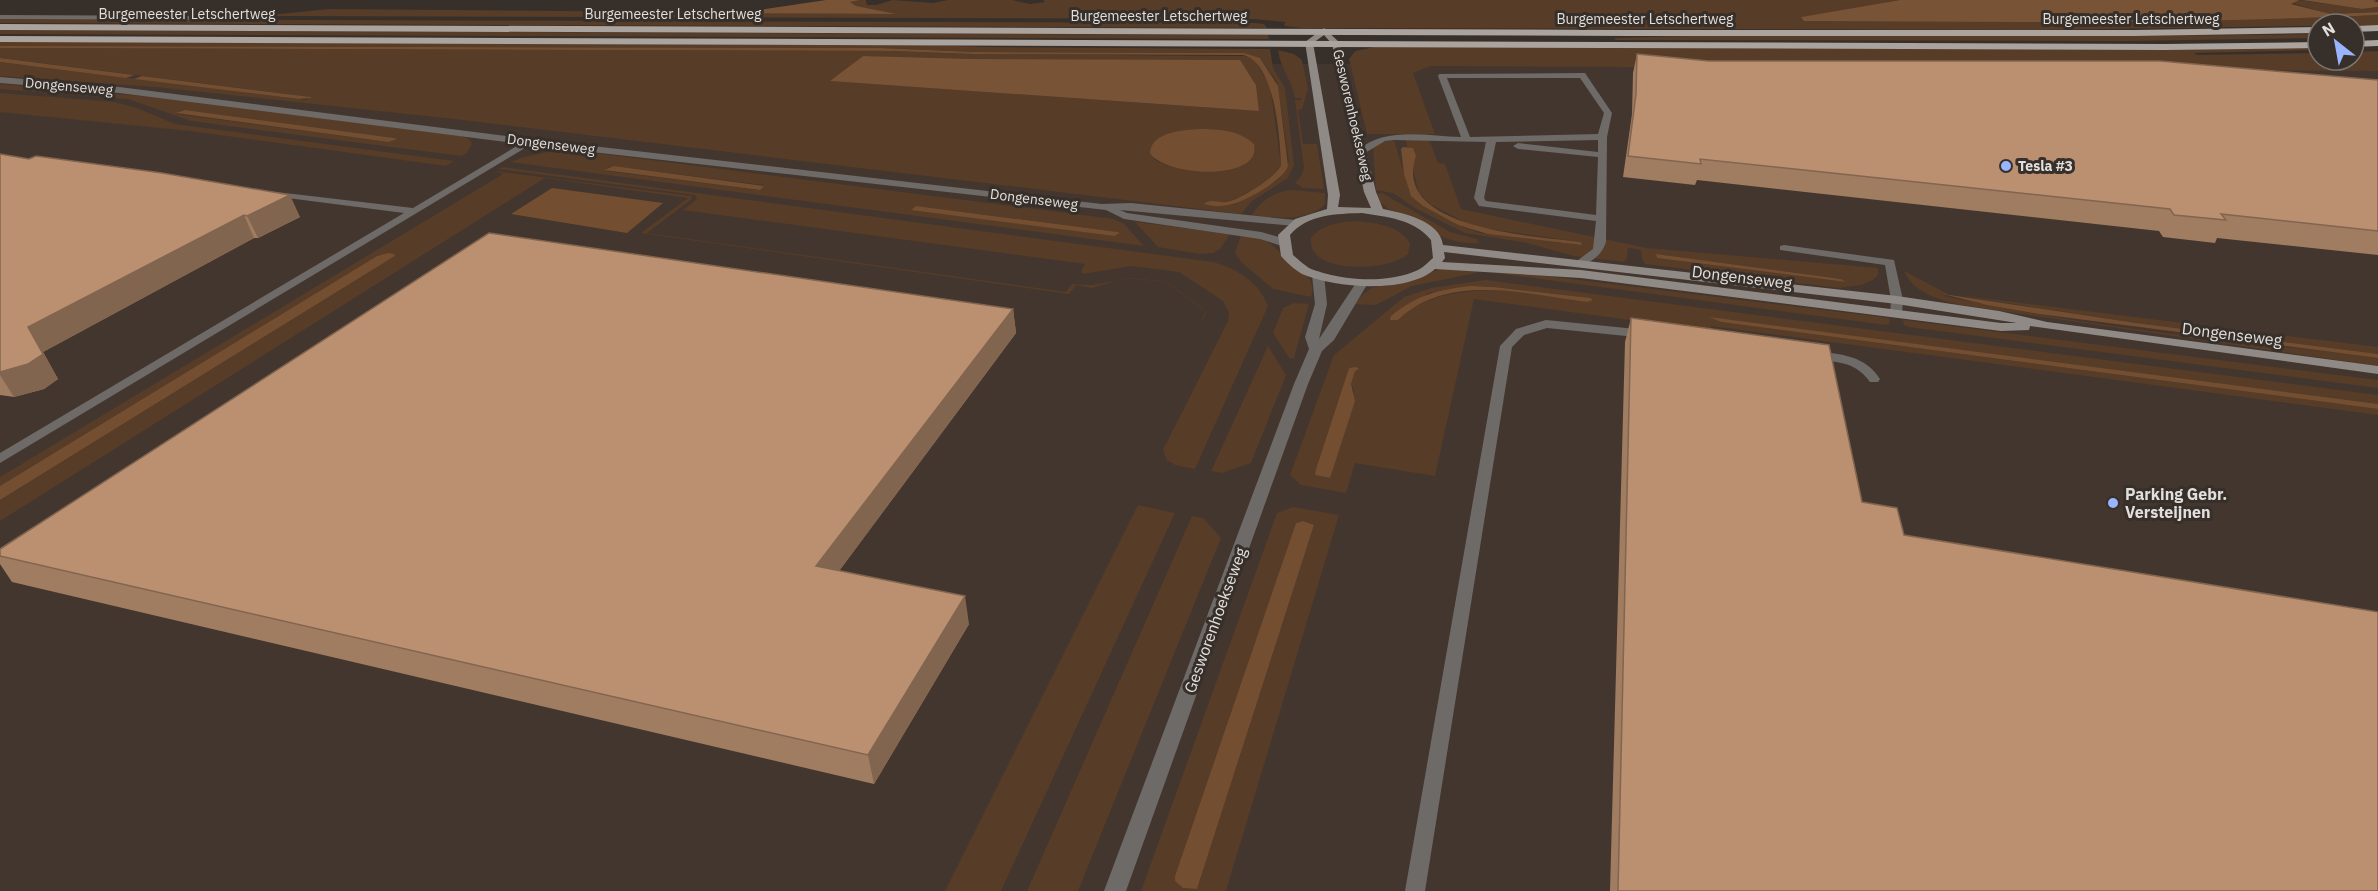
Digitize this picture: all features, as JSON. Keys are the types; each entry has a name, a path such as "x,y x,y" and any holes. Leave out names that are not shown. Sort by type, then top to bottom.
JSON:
{"main road":[{"name":"Burgemeester Letschertweg","path":"0,27 2134,33 2306,30"},
{"name":"Burgemeester Letschertweg","path":"0,39 1336,42 2152,47 2306,45"}],"street":[{"path":"0,17 223,18"},
{"name":"Gesworenhoekseweg","path":"1332,211 1334,195 1309,42 1324,31 1336,42 1370,192 1378,212"},
{"name":"Dongenseweg","path":"0,81 119,90 530,142 1102,207 1131,206 1295,223"},
{"name":"Dongenseweg","path":"1102,207 1124,216 1261,236 1282,242"},
{"path":"1332,211 1378,212 1413,222 1436,238 1440,248 1439,257 1433,265 1424,272 1397,281 1362,283 1318,275 1295,264 1287,256 1282,242 1288,229 1295,223 1332,211"},
{"name":"Dongenseweg","path":"1440,248 1897,300 2000,315 2047,326 2378,369"},
{"name":"Dongenseweg","path":"1433,265 1581,274 2001,327 2047,326"},
{"name":"Gesworenhoekseweg","path":"1316,350 1312,337 1321,304 1318,275"},
{"name":"Gesworenhoekseweg","path":"1115,891 1301,384 1316,350 1327,340 1362,283"}],"lane":[{"path":"1467,140 1442,76 1582,75 1608,113 1602,137 1604,155 1601,242 1598,251 1579,263"},
{"path":"1362,151 1376,142 1394,137 1491,142 1604,155"},
{"path":"1467,140 1602,137"},
{"path":"0,459 530,142"},
{"path":"1491,142 1479,198 1483,204 1602,219"},
{"path":"260,192 413,211"},
{"path":"1784,248 1890,262 1897,300 1896,314"},
{"path":"1415,891 1506,346 1520,332 1546,324 1589,326 1659,335"},
{"path":"1800,353 1855,362 1870,371 1874,379"}],"shaded area":[{"path":"826,0 861,0 850,2 856,6 896,14 739,13"},
{"path":"866,0 867,5 876,5 893,0 933,3 948,0 1012,0 1030,4 1045,2 1043,0 1900,0 1802,17 2090,21 2306,17 2306,26 2042,30 1302,28 1284,26 1285,22 1253,19 260,16 329,9 892,14 855,6 849,2"},
{"path":"1900,0 2299,0 2291,4 2323,12 2306,12 2306,18 2091,22 1804,21 1801,17"},
{"path":"2299,0 2362,9 2378,7 2378,12 2323,12 2291,3"},
{"path":"2302,0 2378,0 2373,1 2378,2 2378,7 2362,9"},
{"path":"2378,12 2378,15 2366,15 2366,13"},
{"path":"2366,15 2378,15 2378,25 2366,25"},
{"path":"0,19 1255,23 1264,24 1267,28 0,23"},
{"path":"0,30 1268,35 1269,39 0,34"},
{"path":"2306,34 2306,38 2124,41 1616,40 1614,38 1790,35"},
{"path":"0,41 905,44 987,47 1270,49 1273,68 1285,88 1294,165 1288,178 1252,201 1241,214 463,120 155,87 0,76 0,62 306,100 311,97 0,58 0,48 892,51 973,54 1245,56 1254,59 1270,85 1281,165 1273,176 1242,196 1227,202 1210,201 1224,206 1234,204 1278,180 1289,162 1277,82 1260,58 1240,53 975,52 881,48 0,46","holes":["863,56 1249,73 1256,85 1259,111 831,81","1199,129 1222,131 1243,138 1255,148 1251,159 1227,171 1210,172 1177,168 1154,159 1157,140 1179,131"]},
{"path":"0,46 881,48 975,52 1244,53 1260,58 1278,86 1288,166 1279,178 1243,200 1222,206 1204,204 1212,201 1227,202 1240,197 1273,176 1281,165 1277,120 1269,85 1262,70 1253,60 1242,55 973,54 892,51 0,48"},
{"path":"1379,46 2306,46 2306,50 2194,53 2197,55 2306,53 2306,71 1431,66 1413,73 1435,134 1367,134 1349,59 1355,51"},
{"path":"1278,50 1294,54 1302,60 1308,89 1302,109 1298,110 1303,144 1317,144 1324,189 1303,188 1295,183 1304,168 1295,100 1301,100 1301,98 1295,98"},
{"path":"2378,51 2378,71 2366,71 2366,52"},
{"path":"863,56 970,59 1240,60 1256,85 1259,111 830,81"},
{"path":"0,58 134,75 126,78 0,62"},
{"path":"0,65 2306,66 2306,72 2366,72 2366,66 2378,66 2378,891 0,891"},
{"path":"142,76 311,98 299,99 134,79"},
{"path":"0,84 163,98 461,136 469,139 472,144 467,153 461,156 191,121 128,99 0,89","holes":["185,110 396,138 388,142 176,114"]},
{"path":"0,93 115,102 137,108 175,124 454,161 446,166 190,131 0,112"},
{"path":"185,110 397,139 388,142 176,113"},
{"path":"1221,130 1248,139 1254,144 1253,156 1244,165 1211,172 1174,167 1159,161 1150,153 1152,146 1162,136 1177,131"},
{"path":"1405,138 1429,139 1438,163 1445,164 1461,209 1647,248 1878,268 1878,275 1861,285 1839,288 1645,264 1641,250 1628,248 1624,262 1574,256 1527,243 1465,233 1415,208 1393,193 1376,190 1373,148 1383,142 1394,140 1410,193 1423,206 1458,225 1480,233 1582,245 1581,242 1474,227 1430,204 1419,193","holes":["1656,254 1841,279 1846,282 1657,258"]},
{"path":"1403,147 1413,148 1416,156 1414,181 1425,200 1445,214 1503,232 1581,242 1582,245 1488,234 1458,225 1423,206 1411,196 1404,174 1401,149"},
{"path":"557,150 580,151 1114,219 1124,224 1144,246 510,162","holes":["614,166 763,185 763,186 759,190 605,169","916,206 1118,232 1120,233 1114,236 912,209"]},
{"path":"614,166 764,186 760,190 604,170"},
{"path":"503,167 1213,262 1230,268 1246,278 1259,290 1268,306 1195,469 1175,465 1167,460 1163,450 1228,321 1229,313 1223,301 1179,272 1132,266 1083,274 1081,272 1085,264 683,210 697,199 695,195 498,169"},
{"path":"495,171 691,196 692,199 647,233 1066,292 1072,284 1092,285 1117,280 1092,288 1076,285 1069,294 641,233 688,198 545,178 0,521 0,500 395,256 388,253 377,256 0,486 0,477 503,174"},
{"path":"552,188 663,203 627,233 511,214"},
{"path":"1293,190 1325,193 1325,204 1310,214 1300,216 1280,218 1252,215 1270,197"},
{"path":"1382,193 1450,232 1477,239 1479,243 1455,241 1419,226 1380,202 1377,194"},
{"path":"916,206 1120,233 1114,236 911,210"},
{"path":"1357,221 1386,226 1400,232 1410,243 1408,254 1384,264 1350,267 1321,259 1313,250 1311,238 1315,233 1338,223"},
{"path":"1135,222 1230,234 1220,249 1213,253 1200,254 1158,247"},
{"path":"1241,235 1258,238 1273,245 1285,258 1306,274 1312,284 1311,297 1273,289 1242,263 1235,253"},
{"path":"388,253 395,256 0,500 0,486 377,256"},
{"path":"1656,254 1841,279 1846,282 1657,258"},
{"path":"1444,268 1476,269 1476,273 1412,286 1376,305 1355,304 1372,288 1413,279"},
{"path":"1904,271 1948,294 1945,296 1998,307 2106,325 2378,358 2378,366 1961,305 1936,298 1920,290 1908,279"},
{"path":"1513,272 1889,318 1890,323 1886,325 1495,273"},
{"path":"1486,280 2378,395 2378,404 1712,318 1721,322 2378,409 2378,415 1711,326 1711,331 1474,299 1435,476 1355,463 1346,493 1301,485 1290,475 1334,355 1404,297 1431,288","holes":["1486,286 1590,298 1520,291 1470,291 1425,302 1406,313 1428,293","1349,368 1355,370 1351,384 1354,391 1330,478 1315,475"]},
{"path":"1167,283 1170,284 1204,310"},
{"path":"1470,286 1593,300 1587,302 1488,290 1463,291 1440,296 1418,305 1398,320 1390,320 1391,316 1419,298 1447,289"},
{"path":"1943,294 2136,323 2378,354 2378,358 2039,314"},
{"path":"1956,295 2378,347 2378,354 2136,323"},
{"path":"1294,303 1309,304 1294,358 1290,359 1273,333 1283,308"},
{"path":"1709,317 2378,404 2378,409 1721,322"},
{"path":"1903,320 2378,380 2378,388 1909,327 1904,325"},
{"path":"1268,346 1286,375 1251,463 1222,473 1211,471"},
{"path":"1349,368 1359,369 1355,371 1351,384 1355,401 1330,478 1315,475"},
{"path":"1138,505 1175,513 1001,891 945,891"},
{"path":"1293,507 1339,515 1226,891 1141,891 1277,513","holes":["1303,521 1314,525 1197,889 1183,888 1175,881 1175,876 1296,523"]},
{"path":"1192,516 1203,518 1221,538 1078,891 1027,891"},
{"path":"1303,521 1314,525 1197,889 1183,888 1175,881 1175,876 1296,523"}],"building":[{"name":"Tesla #3","path":"1637,54 1709,61 2160,61 2378,80 2378,231 2221,214 2226,220 2174,215 2170,209 1700,159 1701,164 1628,156 1636,94"},
{"path":"0,154 29,159 36,156 162,173 290,195 247,216 244,215 28,327 43,354 28,364 0,372"},
{"path":"489,233 1013,309 816,566 965,596 868,755 0,556 0,549"},
{"path":"1631,318 1829,345 1862,502 1897,508 1904,535 2378,612 2378,891 1618,891"}],"place":[{"name":"Tesla #3","path":"2006,166"},
{"name":"Parking Gebr. Versteijnen","path":"2113,503"}]}
